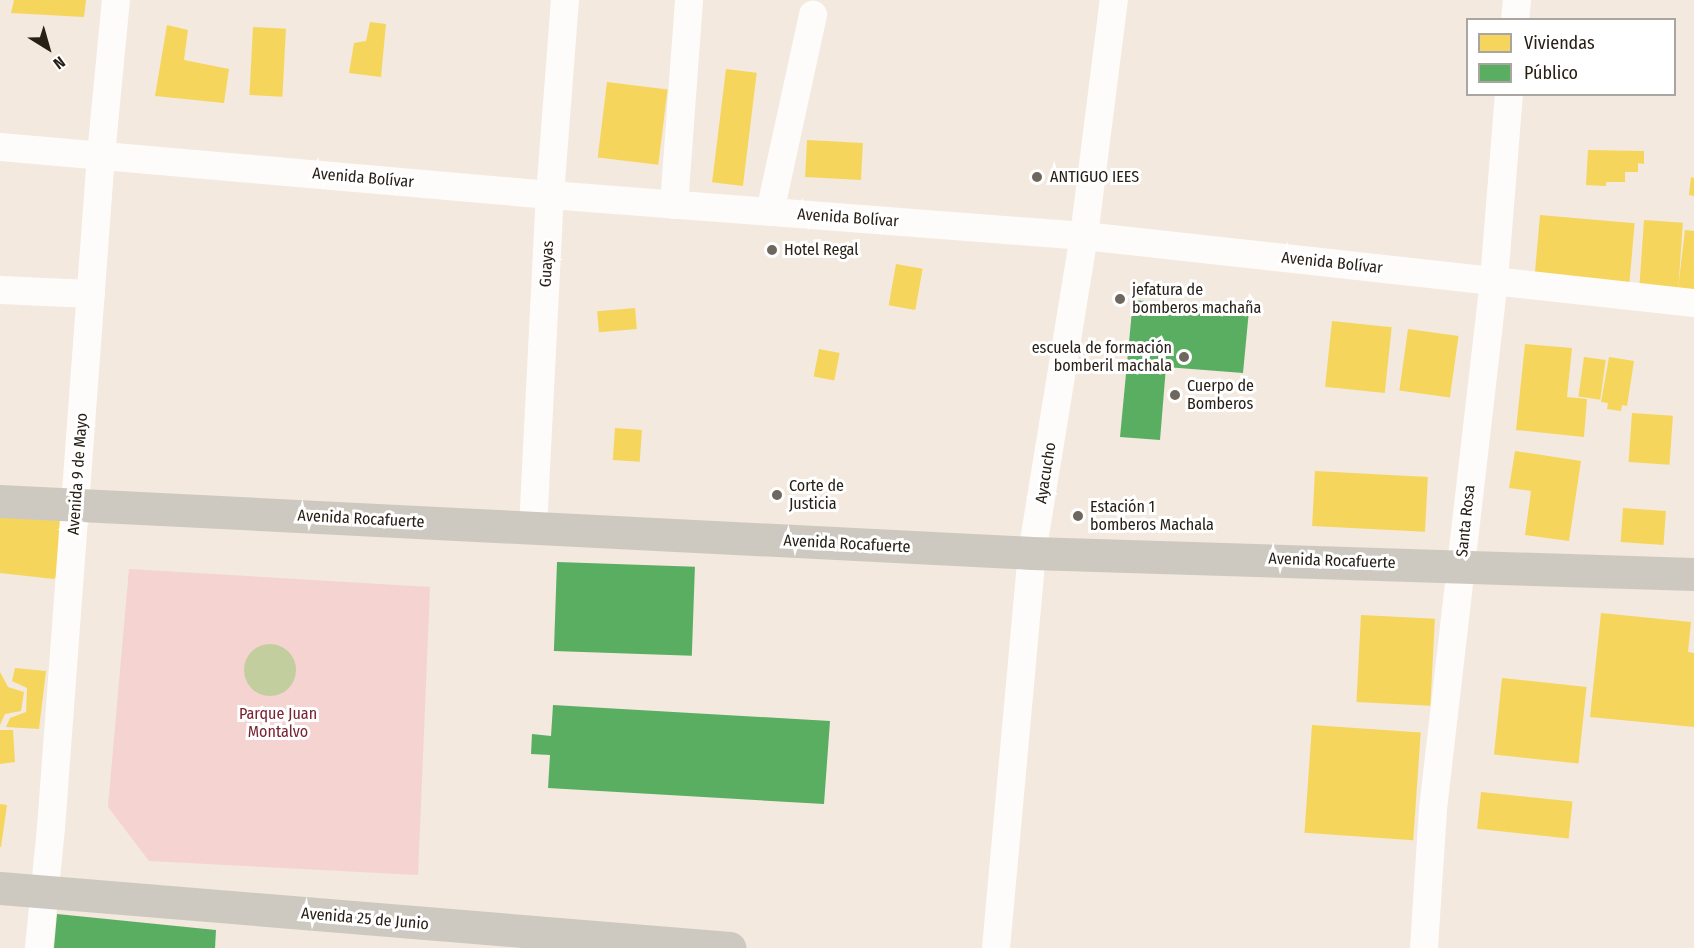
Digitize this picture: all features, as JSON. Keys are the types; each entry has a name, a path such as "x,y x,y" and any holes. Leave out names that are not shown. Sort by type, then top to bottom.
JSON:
{"main road":[{"name":"Avenida Rocafuerte","path":"0,501 1032,553 1694,574"},
{"name":"Avenida 25 de Junio","path":"0,888 500,939 730,948"}],"street":[{"name":"Avenida 9 de Mayo","path":"39,948 76,505 101,155 116,0"},
{"name":"Guayas","path":"534,528 550,195 565,0"},
{"path":"674,205 689,0"},
{"name":"Ayacucho","path":"996,948 1032,553 1084,236 1114,0"},
{"path":"1515,18 1516,0"},
{"path":"770,212 813,15"},
{"name":"Santa Rosa","path":"1424,948 1433,809 1494,280 1509,96"},
{"name":"Avenida Bolívar","path":"0,147 550,195 1084,236 1694,303"},
{"path":"0,290 91,294"}],"green space":[{"name":"Parque Juan Montalvo","path":"129,569 430,587 418,875 149,861 108,807"}],"shaded area":[{"path":"270,644 280,646 288,652 294,660 296,670 294,680 288,688 280,694 270,696 260,694 252,688 246,680 244,670 246,660 252,652 260,646"}],"building: Viviendas":[{"path":"14,0 86,0 84,17 11,13"},
{"path":"370,22 386,24 381,77 349,73 354,43 366,41"},
{"path":"167,25 188,30 184,60 229,69 224,103 155,96"},
{"path":"253,27 286,29 282,97 249,95"},
{"path":"726,69 757,73 743,186 712,182"},
{"path":"607,82 668,89 658,165 598,157"},
{"path":"807,140 863,143 861,180 805,177"},
{"path":"1588,150 1644,151 1644,164 1638,163 1638,172 1625,172 1625,182 1606,182 1606,186 1586,185"},
{"path":"1691,177 1694,178 1694,196 1689,195"},
{"path":"1540,215 1635,223 1629,283 1535,275"},
{"path":"1644,220 1683,223 1678,297 1639,294"},
{"path":"1685,230 1694,231 1694,291 1678,289"},
{"path":"896,264 923,269 915,310 889,305"},
{"path":"635,308 637,329 599,332 597,311"},
{"path":"1332,321 1392,327 1385,393 1325,387"},
{"path":"1408,329 1459,336 1450,397 1399,390"},
{"path":"1525,344 1572,348 1567,397 1587,399 1584,437 1516,430"},
{"path":"819,349 840,353 834,380 814,376"},
{"path":"1584,357 1606,360 1600,400 1578,397"},
{"path":"1609,357 1634,361 1627,406 1622,405 1621,411 1607,409 1608,403 1601,402"},
{"path":"1632,413 1673,416 1669,465 1629,462"},
{"path":"615,428 642,430 640,462 613,460"},
{"path":"1515,451 1581,461 1569,541 1525,535 1531,491 1509,488"},
{"path":"1315,471 1428,477 1425,532 1312,526"},
{"path":"1623,508 1666,511 1664,545 1621,542"},
{"path":"69,510 67,566 54,579 0,573 0,517"},
{"path":"1601,613 1691,622 1688,652 1694,653 1694,727 1590,717"},
{"path":"1361,615 1435,619 1430,706 1356,702"},
{"path":"15,668 46,671 39,729 6,727 10,718 26,712 27,688 12,681"},
{"path":"0,672 8,687 24,692 21,711 5,714 0,725"},
{"path":"1502,678 1587,687 1578,763 1494,755"},
{"path":"1312,725 1421,733 1413,840 1304,833"},
{"path":"0,730 13,730 15,762 0,764"},
{"path":"1481,792 1572,802 1569,838 1477,829"},
{"path":"0,804 7,805 1,847 0,847"}],"building: Público":[{"path":"1133,300 1249,310 1243,373 1166,367 1160,440 1120,437"},
{"path":"557,562 695,567 692,656 554,651"},
{"path":"553,705 830,721 824,804 548,788 550,755 531,754 532,734 551,736"},
{"path":"57,914 216,930 215,948 54,948"}],"place":[{"name":"ANTIGUO IEES","path":"1037,177"},
{"name":"Hotel Regal","path":"772,250"},
{"name":"jefatura de bomberos machaña","path":"1120,299"},
{"name":"escuela de formación bomberil machala","path":"1184,357"},
{"name":"Cuerpo de Bomberos","path":"1175,395"},
{"name":"Corte de Justicia","path":"777,495"},
{"name":"Estación 1 bomberos Machala","path":"1078,516"}]}
